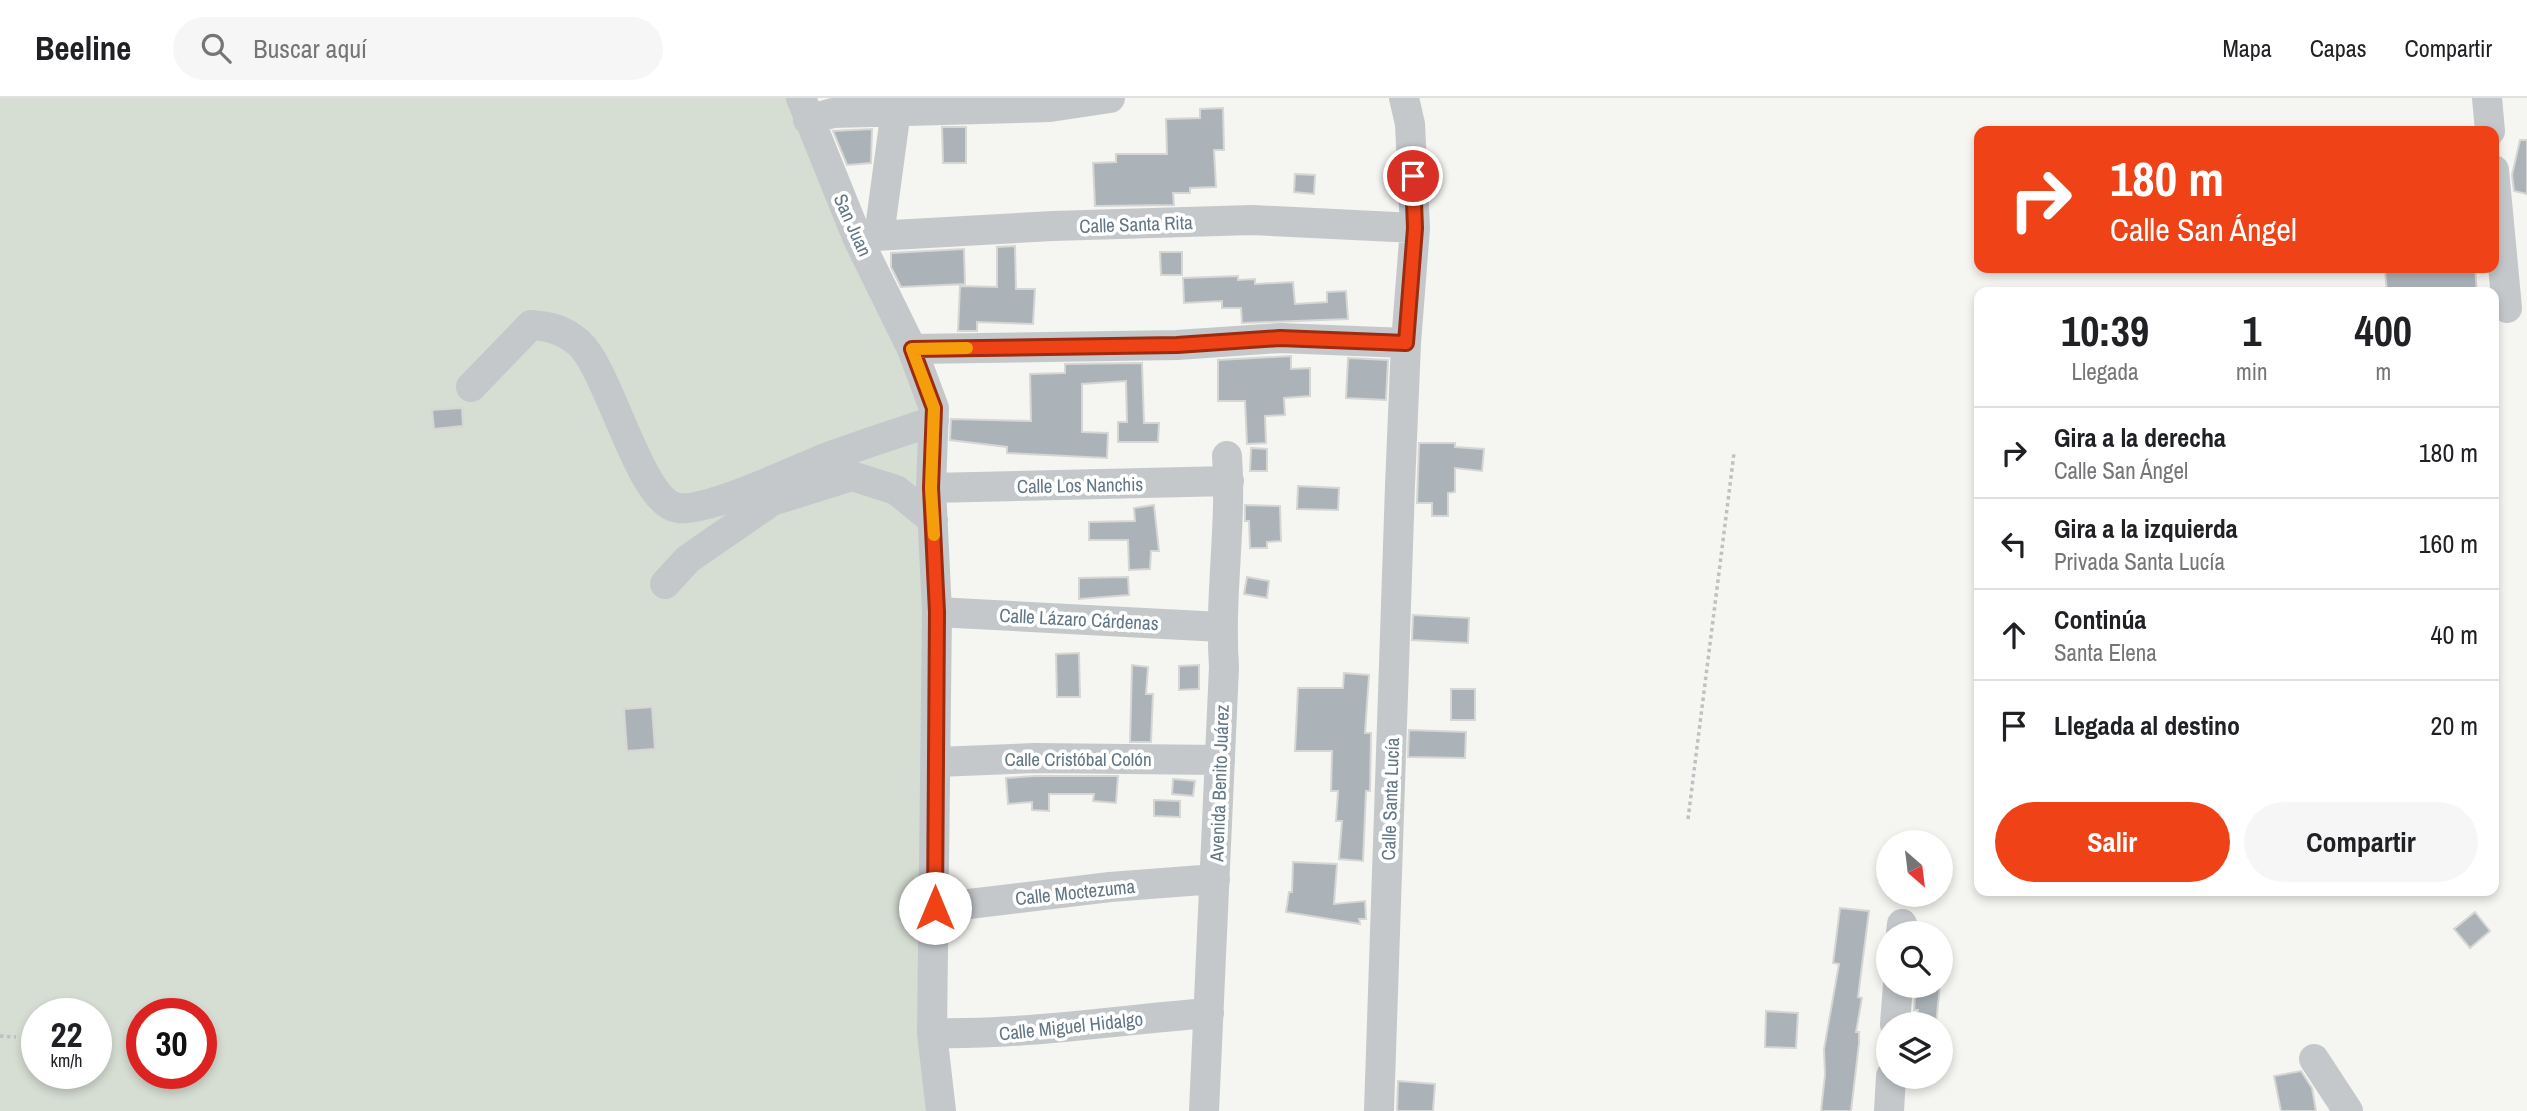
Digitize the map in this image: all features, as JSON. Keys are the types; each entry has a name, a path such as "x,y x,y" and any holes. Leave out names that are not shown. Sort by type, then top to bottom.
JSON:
{"street":[{"path":"818,107 896,110 1009,103 1050,107 1110,98"},
{"name":"Calle Santa Lucía","path":"1379,1111 1400,486 1406,343 1415,228 1410,124 1404,98"},
{"path":"2487,98 2490,126"},
{"name":"San Juan","path":"818,107 934,408 931,488 937,612 937,762 932,1033 941,1111"},
{"path":"868,236 896,110"},
{"name":"Calle Santa Rita","path":"868,236 1053,226 1252,220 1415,228"},
{"path":"2499,223 2507,308"},
{"path":"471,387 531,325 553,326 580,343 598,370 645,474 659,496 675,508 698,508 830,456 934,421"},
{"path":"912,349 1177,345 1280,338 1406,343"},
{"name":"Calle Los Nanchis","path":"931,488 1228,468"},
{"name":"Avenida Benito Juárez","path":"1204,1111 1224,667 1221,627 1228,468"},
{"path":"665,584 688,559 772,500 852,476 895,489 933,520"},
{"name":"Calle Lázaro Cárdenas","path":"937,612 1221,627"},
{"name":"Calle Cristóbal Colón","path":"937,762 1035,758 1220,760"},
{"name":"Calle Moctezuma","path":"935,908 1110,887 1215,879"},
{"name":"Calle Miguel Hidalgo","path":"932,1033 1000,1034 1093,1022 1209,1013"},
{"path":"2314,1059 2348,1111"},
{"path":"1889,1111 1890,1089"}],"path":[{"path":"1688,820 1734,453"},
{"path":"0,1036 16,1037"}],"shaded area":[{"path":"0,98 803,98 919,386 937,1111 0,1111"}],"building":[{"path":"1223,108 1224,150 1214,150 1216,187 1190,188 1190,193 1173,193 1174,205 1095,206 1093,163 1116,162 1116,154 1167,154 1166,119 1200,118 1200,109"},
{"path":"942,127 966,127 966,163 943,163"},
{"path":"872,129 871,163 847,165 833,131"},
{"path":"2520,140 2527,140 2527,194 2514,191 2512,175"},
{"path":"1295,174 1315,175 1314,194 1294,192"},
{"path":"1015,246 1016,289 1035,289 1033,324 977,322 977,331 958,331 960,286 997,287 997,247"},
{"path":"964,249 965,284 901,287 891,267 891,253"},
{"path":"1160,252 1182,252 1182,275 1161,275"},
{"path":"2385,273 2475,273 2477,287 2387,287"},
{"path":"1238,276 1238,280 1255,279 1255,284 1293,282 1295,304 1327,302 1327,292 1346,291 1348,319 1242,323 1241,308 1222,308 1222,301 1184,303 1183,278"},
{"path":"1291,356 1291,369 1310,368 1310,396 1284,398 1285,415 1265,416 1266,443 1247,444 1245,401 1218,401 1218,360"},
{"path":"1348,358 1388,360 1386,400 1346,398"},
{"path":"1142,363 1144,423 1159,423 1158,442 1118,442 1118,422 1127,422 1126,381 1082,384 1082,432 1108,433 1107,458 1007,453 1007,447 950,440 951,419 1031,421 1030,374 1065,373 1065,364"},
{"path":"462,408 463,426 434,429 432,410"},
{"path":"1419,443 1455,443 1455,447 1484,449 1482,471 1455,468 1455,492 1448,493 1448,516 1432,516 1432,503 1417,503"},
{"path":"1251,448 1267,449 1267,471 1250,471"},
{"path":"1298,486 1339,488 1338,510 1297,509"},
{"path":"1154,505 1159,551 1151,551 1150,569 1129,570 1128,540 1089,540 1089,522 1135,521 1134,508"},
{"path":"1245,505 1280,506 1281,541 1267,542 1267,548 1250,548 1249,521 1245,521"},
{"path":"1128,577 1129,595 1079,599 1079,578"},
{"path":"1247,577 1269,581 1267,598 1244,594"},
{"path":"1413,615 1469,618 1468,643 1412,640"},
{"path":"1079,653 1080,697 1057,697 1056,654"},
{"path":"1132,665 1148,667 1146,694 1153,694 1151,742 1130,742"},
{"path":"1199,665 1199,689 1179,690 1179,666"},
{"path":"1344,673 1369,675 1365,733 1371,733 1370,791 1366,791 1363,861 1339,859 1342,821 1336,821 1338,791 1331,791 1332,751 1295,751 1298,688 1343,688"},
{"path":"1451,689 1475,689 1475,720 1451,720"},
{"path":"652,707 655,749 627,751 624,709"},
{"path":"1409,730 1466,732 1465,758 1408,757"},
{"path":"1118,776 1116,803 1093,801 1094,794 1049,794 1049,811 1032,810 1032,802 1008,804 1006,778"},
{"path":"1173,779 1195,781 1193,796 1172,794"},
{"path":"1154,800 1180,801 1180,817 1154,816"},
{"path":"1293,862 1337,864 1334,904 1365,901 1366,919 1359,919 1360,924 1286,912 1289,892 1292,892"},
{"path":"1840,908 1869,911 1858,997 1862,998 1856,1032 1859,1032 1859,1043 1851,1111 1821,1111 1825,1075 1824,1049 1839,964 1833,963"},
{"path":"2475,912 2490,931 2470,948 2454,929"},
{"path":"1915,998 1939,998 1937,1012 1914,1010"},
{"path":"1766,1011 1798,1013 1796,1048 1765,1047"},
{"path":"2301,1071 2312,1088 2316,1111 2281,1111 2274,1076"},
{"path":"1398,1081 1435,1084 1433,1111 1397,1111"}],"slow traffic":[{"path":"934,535 931,488 934,408 912,349 967,348"}],"route":[{"path":"935,908 937,612 931,488 934,408 912,349 1177,345 1280,338 1363,339 1406,343 1415,228 1413,176"}]}
